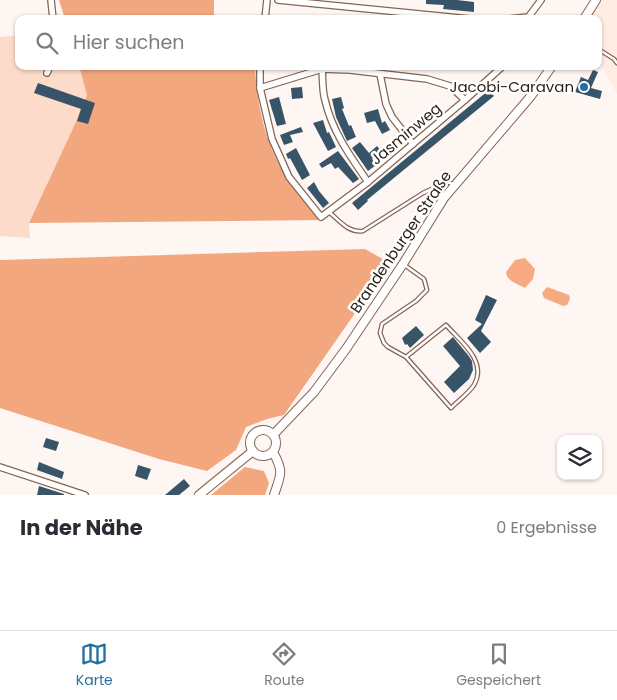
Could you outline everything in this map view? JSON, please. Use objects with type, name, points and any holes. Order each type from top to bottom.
[{"type":"street","points":[[51,0],[53,15]]},
{"type":"street","points":[[265,15],[267,0]]},
{"type":"street","points":[[278,0],[430,15]]},
{"type":"street","points":[[530,15],[541,0]]},
{"type":"street","points":[[587,15],[596,0]]},
{"type":"street","points":[[260,70],[260,88],[319,70]]},
{"type":"street","points":[[322,70],[324,99],[333,126],[343,146],[368,182]]},
{"type":"street","points":[[350,70],[427,79],[450,86],[465,100]]},
{"type":"street","name":"Jasminweg","points":[[260,88],[272,139],[289,176],[321,217],[368,182],[499,70]]},
{"type":"street","name":"Brandenburger Straße","points":[[274,434],[314,392],[346,349],[454,184],[531,96],[549,70]]},
{"type":"street","points":[[380,74],[386,104],[392,117],[413,144]]},
{"type":"street","points":[[261,429],[274,434],[277,441],[273,452],[265,456],[256,454],[253,451],[250,442],[253,434],[261,429]]},
{"type":"street","points":[[199,495],[253,451]]},
{"type":"street","points":[[273,452],[281,466],[281,474],[274,495]]},
{"type":"street","points":[[0,467],[84,495]]},
{"type":"lane","points":[[602,52],[617,62]]},
{"type":"lane","points":[[329,212],[349,230],[355,232],[363,231],[430,190],[447,182],[454,184]]},
{"type":"lane","points":[[403,264],[424,279],[427,290],[416,301],[382,324],[380,333],[384,343],[406,357],[451,408],[474,386],[478,371],[475,357],[446,325],[406,357]]},
{"type":"shaded area","points":[[59,0],[214,0],[214,15],[64,15]]},
{"type":"shaded area","points":[[597,0],[617,0],[617,94],[602,66],[602,15],[587,15]]},
{"type":"shaded area","points":[[15,35],[15,70],[80,70],[87,94],[77,121],[29,223],[30,238],[0,236],[0,37]]},
{"type":"shaded area","points":[[80,70],[255,70],[264,126],[274,154],[293,186],[321,220],[29,223],[87,95]]},
{"type":"shaded area","points":[[365,249],[390,263],[284,415],[246,427],[236,450],[207,471],[159,459],[0,408],[0,260]]},
{"type":"shaded area","points":[[525,258],[535,269],[533,279],[525,288],[508,278],[506,272],[515,260]]},
{"type":"shaded area","points":[[547,287],[569,295],[570,299],[567,305],[563,306],[544,298],[542,293]]},
{"type":"shaded area","points":[[245,467],[264,471],[269,483],[265,495],[211,495]]},
{"type":"building","points":[[426,0],[474,2],[474,12],[443,9],[444,5],[426,4]]},
{"type":"building","points":[[593,70],[598,72],[591,88],[602,91],[600,99],[575,92],[581,77],[588,80]]},
{"type":"building","points":[[38,83],[95,103],[88,124],[77,121],[81,109],[34,93]]},
{"type":"building","points":[[302,87],[303,98],[292,99],[291,88]]},
{"type":"building","points":[[489,90],[494,96],[367,200],[358,210],[352,203]]},
{"type":"building","points":[[279,97],[286,124],[277,126],[269,100]]},
{"type":"building","points":[[341,97],[344,108],[342,109],[356,137],[347,141],[336,117],[332,99]]},
{"type":"building","points":[[378,109],[382,123],[385,121],[390,130],[382,134],[375,121],[367,123],[364,113]]},
{"type":"building","points":[[323,120],[327,133],[329,132],[336,147],[328,151],[313,123]]},
{"type":"building","points":[[301,127],[303,132],[290,135],[293,142],[284,145],[280,135]]},
{"type":"building","points":[[360,142],[369,153],[377,146],[381,151],[372,159],[376,165],[368,171],[352,148]]},
{"type":"building","points":[[296,148],[310,175],[302,180],[286,154]]},
{"type":"building","points":[[338,151],[359,179],[353,183],[338,167],[335,169],[331,163],[322,168],[319,164]]},
{"type":"building","points":[[314,182],[329,203],[323,208],[307,188]]},
{"type":"building","points":[[486,295],[497,300],[481,331],[491,342],[480,353],[467,338],[482,324],[475,320]]},
{"type":"building","points":[[416,326],[424,335],[410,348],[407,344],[405,345],[402,338]]},
{"type":"building","points":[[453,337],[472,361],[473,370],[469,379],[454,393],[444,382],[460,366],[443,346]]},
{"type":"building","points":[[46,438],[59,442],[56,451],[43,447]]},
{"type":"building","points":[[39,462],[64,472],[62,479],[37,470]]},
{"type":"building","points":[[138,465],[151,469],[147,480],[135,476]]},
{"type":"building","points":[[184,479],[190,486],[179,495],[165,495]]},
{"type":"building","points":[[39,486],[64,494],[64,495],[37,495]]},
{"type":"place","name":"Jacobi-Caravan","points":[[584,87]]}]
